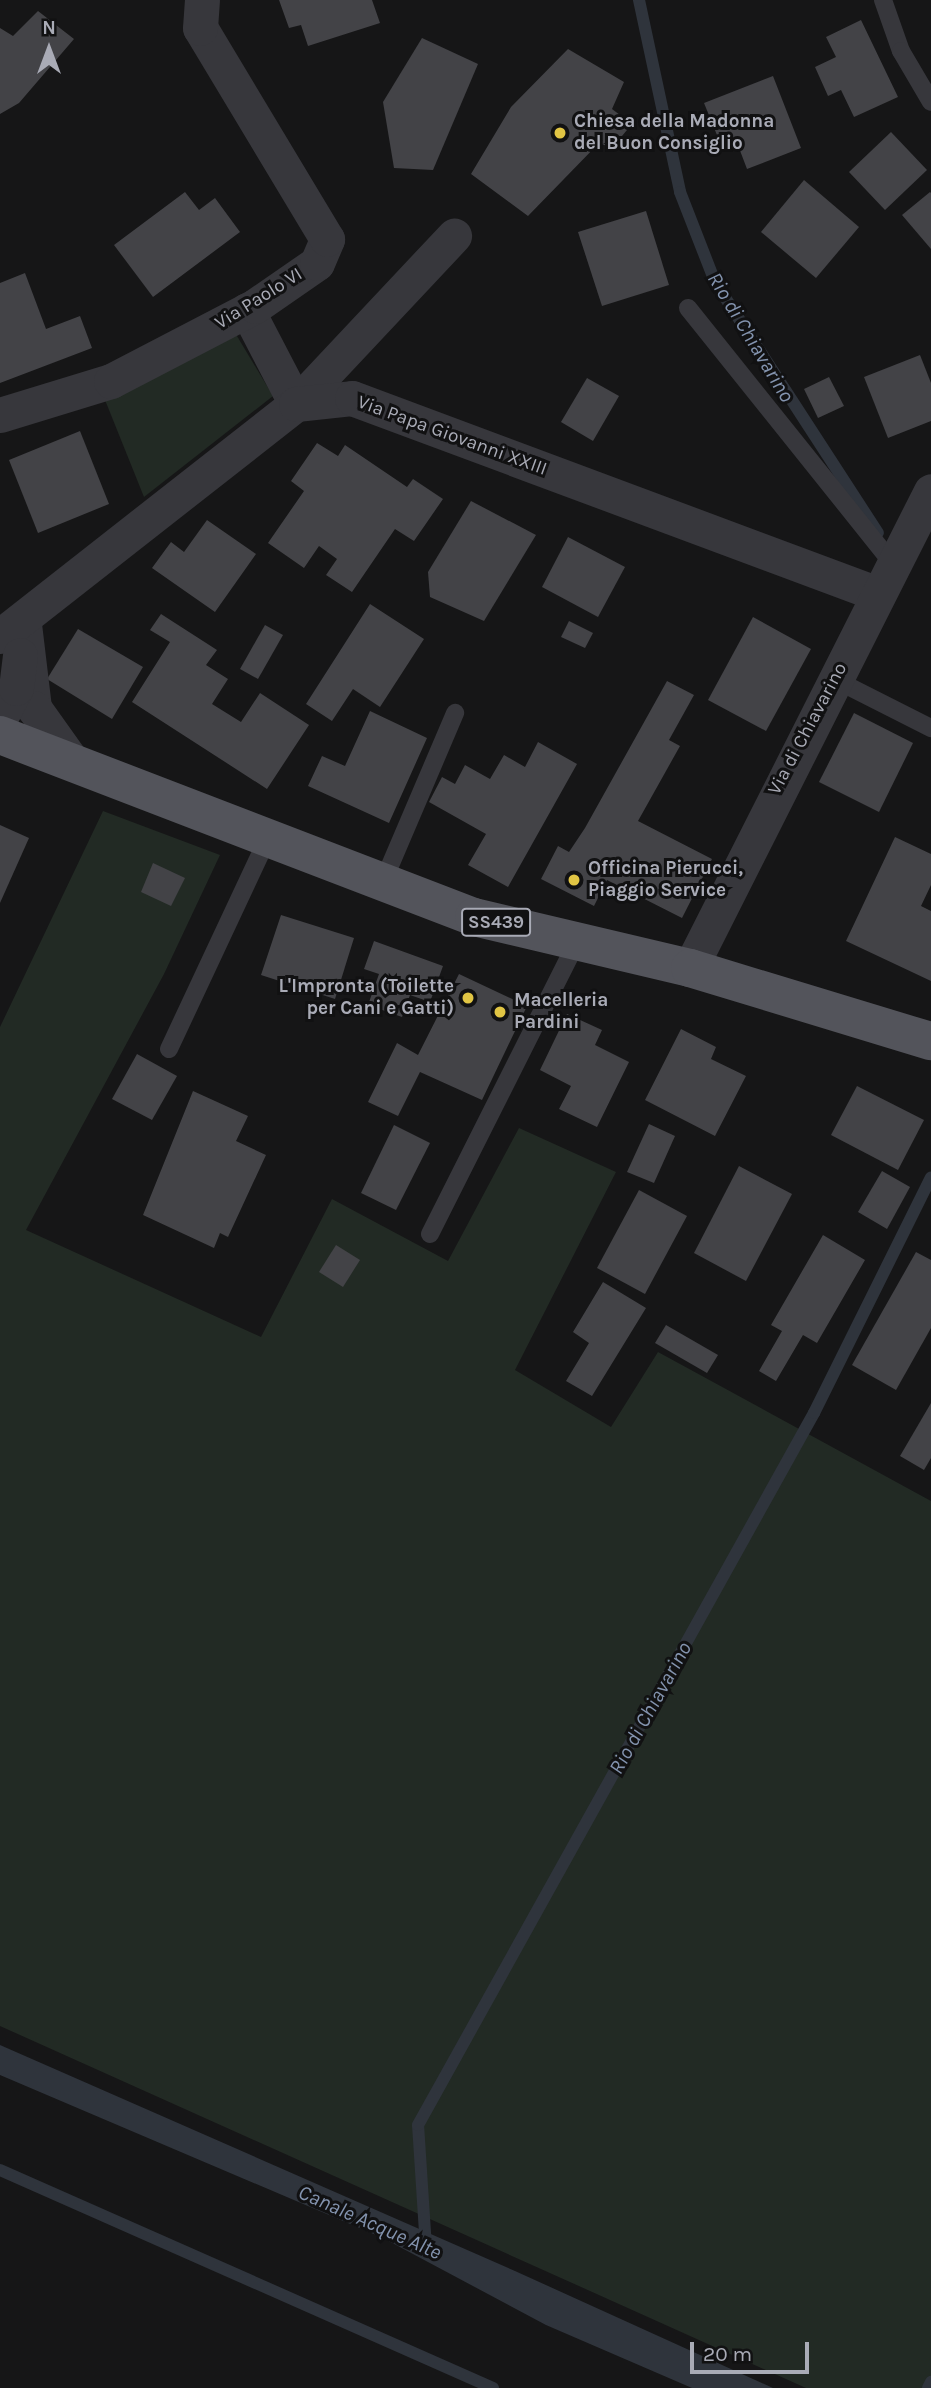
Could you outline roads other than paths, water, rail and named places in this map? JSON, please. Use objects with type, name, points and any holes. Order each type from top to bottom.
[{"type":"main road","name":"SS439","points":[[0,735],[474,917],[690,968],[931,1041]]},
{"type":"street","name":"Via Paolo VI","points":[[0,415],[111,382],[247,310],[317,262],[327,239],[200,29],[202,0]]},
{"type":"street","points":[[8,635],[296,404],[454,236]]},
{"type":"street","points":[[247,310],[296,404]]},
{"type":"street","name":"Via Papa Giovanni XXIII","points":[[296,404],[352,398],[886,579]]},
{"type":"street","name":"Via di Chiavarino","points":[[690,968],[931,491]]},
{"type":"street","points":[[0,718],[16,688],[8,635]]},
{"type":"street","points":[[8,635],[34,708],[74,764]]},
{"type":"lane","points":[[883,0],[901,51],[931,102]]},
{"type":"lane","points":[[688,308],[886,579]]},
{"type":"lane","points":[[834,679],[931,728]]},
{"type":"lane","points":[[383,882],[455,713]]},
{"type":"lane","points":[[169,1049],[268,838]]},
{"type":"lane","points":[[430,1234],[577,942]]},
{"type":"water","name":"Canale Acque Alte","points":[[0,2045],[515,2271],[773,2388],[692,2388],[546,2325],[383,2238],[0,2075]]},
{"type":"waterway","name":"Rio di Chiavarino","points":[[639,0],[680,192],[715,282],[878,533]]},
{"type":"waterway","name":"Rio di Chiavarino","points":[[426,2248],[418,2125],[814,1413],[931,1177]]},
{"type":"waterway","points":[[0,2170],[493,2388]]},
{"type":"waterway","points":[[928,2388],[931,2382]]},
{"type":"place","name":"Chiesa della Madonna del Buon Consiglio","points":[[560,133]]},
{"type":"place","name":"Officina Pierucci, Piaggio Service","points":[[574,880]]},
{"type":"place","name":"L'Impronta (Toilette per Cani e Gatti)","points":[[468,998]]},
{"type":"place","name":"Macelleria Pardini","points":[[500,1012]]}]
